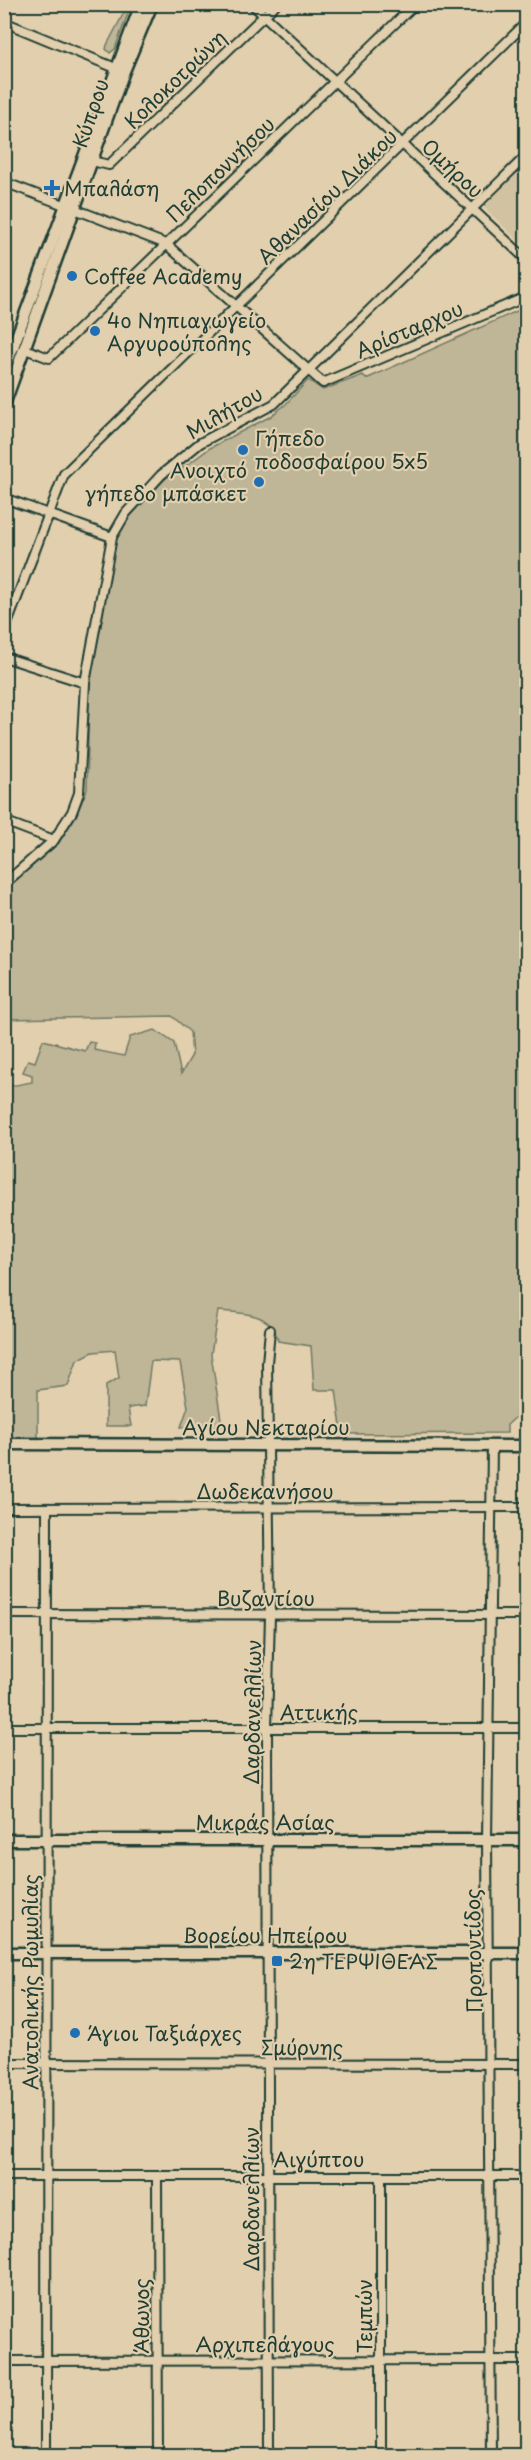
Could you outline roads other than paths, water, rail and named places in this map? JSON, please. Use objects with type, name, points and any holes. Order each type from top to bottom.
[{"type":"street","name":"Κύπρου","points":[[4,371],[70,208],[141,4]]},
{"type":"street","name":"Κύπρου","points":[[70,208],[92,161],[124,71],[152,4]]},
{"type":"street","name":"Ομήρου","points":[[252,4],[526,259]]},
{"type":"street","name":"Κολοκοτρώνη","points":[[92,161],[109,165],[276,4]]},
{"type":"street","name":"Πελοποννήσου","points":[[15,346],[49,358],[415,4]]},
{"type":"street","points":[[4,22],[118,69]]},
{"type":"street","name":"Αθανασίου Διάκου","points":[[4,632],[64,474],[404,146],[526,23]]},
{"type":"street","name":"Μιλήτου","points":[[4,884],[54,840],[72,812],[79,793],[85,683],[112,537],[126,513],[169,468],[213,435],[265,410],[526,156]]},
{"type":"street","points":[[4,182],[166,244],[308,370]]},
{"type":"street","name":"Αρίσταρχου","points":[[308,370],[320,381],[326,383],[526,297]]},
{"type":"street","name":"Κύπρου","points":[[4,405],[15,346]]},
{"type":"street","points":[[4,498],[112,537]]},
{"type":"street","points":[[4,657],[85,683]]},
{"type":"street","points":[[4,821],[54,840]]},
{"type":"street","name":"Δαρδανελλίων","points":[[269,2456],[267,1728],[270,1615],[267,1363],[270,1330]]},
{"type":"street","name":"Αγίου Νεκταρίου","points":[[4,1444],[526,1446]]},
{"type":"street","name":"Προποντίδος","points":[[491,2456],[491,2064],[487,1840],[492,1446]]},
{"type":"street","name":"Δωδεκανήσου","points":[[4,1508],[526,1507]]},
{"type":"street","name":"Ανατολικής Ρωμυλίας","points":[[46,2456],[47,1508]]},
{"type":"street","name":"Βυζαντίου","points":[[4,1614],[526,1615]]},
{"type":"street","name":"Αττικής","points":[[4,1728],[526,1728]]},
{"type":"street","name":"Μικράς Ασίας","points":[[4,1840],[526,1840]]},
{"type":"street","name":"Βορείου Ηπείρου","points":[[4,1953],[526,1953]]},
{"type":"street","name":"Σμύρνης","points":[[4,2063],[526,2064]]},
{"type":"street","name":"Αιγύπτου","points":[[4,2176],[526,2176]]},
{"type":"street","name":"Άθωνος","points":[[157,2176],[158,2456]]},
{"type":"street","name":"Τεμπών","points":[[381,2176],[381,2456]]},
{"type":"street","name":"Αρχιπελάγους","points":[[4,2361],[526,2360]]},
{"type":"place","name":"Μπαλάση","points":[[52,188]]},
{"type":"place","name":"Coffee Academy","points":[[72,276]]},
{"type":"place","name":"4ο Νηπιαγωγείο Αργυρούπολης","points":[[95,331]]},
{"type":"place","name":"Γήπεδο ποδοσφαίρου 5x5","points":[[243,450]]},
{"type":"place","name":"Ανοιχτό γήπεδο μπάσκετ","points":[[259,482]]},
{"type":"place","name":"2η ΤΕΡΨΙΘΕΑΣ","points":[[277,1961]]},
{"type":"place","name":"Άγιοι Ταξιάρχες","points":[[75,2033]]}]
